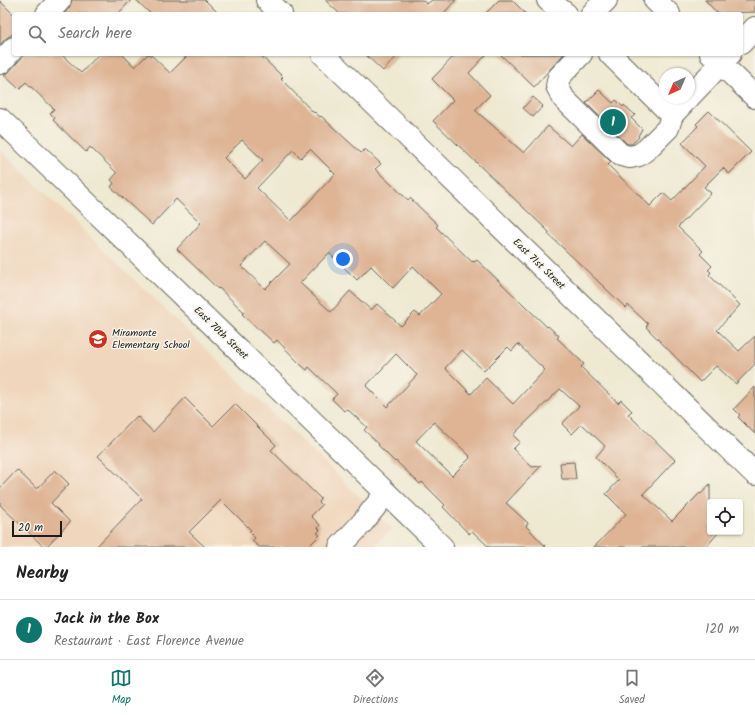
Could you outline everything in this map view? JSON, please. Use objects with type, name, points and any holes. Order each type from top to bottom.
[{"type":"street","points":[[49,12],[60,0]]},
{"type":"street","points":[[267,0],[279,12]]},
{"type":"street","points":[[548,0],[563,12]]},
{"type":"street","points":[[594,12],[606,0]]},
{"type":"street","points":[[655,0],[667,12]]},
{"type":"street","points":[[743,41],[755,28]]},
{"type":"street","points":[[0,63],[12,50]]},
{"type":"street","name":"East 71st Street","points":[[324,56],[755,474]]},
{"type":"street","points":[[579,56],[560,77],[557,86],[564,100],[621,155],[630,157],[639,155],[647,149],[668,128],[672,115],[683,104]]},
{"type":"street","points":[[612,56],[672,115]]},
{"type":"street","points":[[695,90],[720,57],[755,97]]},
{"type":"street","name":"East 70th Street","points":[[0,118],[442,547]]},
{"type":"street","points":[[340,547],[363,522],[386,493]]},
{"type":"shaded area","name":"Miramonte Elementary School","points":[[0,150],[392,528],[373,547],[0,547]]},
{"type":"building","points":[[72,0],[131,0],[120,12],[66,12]]},
{"type":"building","points":[[136,0],[205,0],[217,12],[149,12]]},
{"type":"building","points":[[325,0],[422,0],[427,4],[432,0],[456,0],[445,12],[338,12]]},
{"type":"building","points":[[499,0],[512,0],[524,12],[487,12]]},
{"type":"building","points":[[705,0],[755,0],[755,12],[716,12]]},
{"type":"building","points":[[0,1],[12,13],[12,34],[0,45]]},
{"type":"building","points":[[23,56],[63,56],[81,73],[97,56],[124,56],[135,67],[146,56],[152,56],[170,73],[187,56],[261,56],[283,77],[281,79],[314,113],[315,112],[320,117],[321,116],[361,153],[365,149],[381,164],[375,169],[408,200],[410,198],[438,225],[436,227],[472,262],[477,260],[547,327],[548,326],[559,336],[557,338],[584,364],[581,367],[618,403],[621,400],[632,411],[628,414],[675,460],[643,494],[672,521],[710,484],[710,499],[707,499],[707,535],[716,535],[706,547],[594,547],[626,514],[606,494],[619,480],[596,457],[605,446],[582,424],[572,434],[562,424],[579,406],[560,389],[513,435],[520,442],[513,449],[532,467],[541,466],[506,503],[528,523],[526,526],[546,547],[489,547],[472,531],[469,534],[443,507],[445,505],[422,482],[420,484],[378,445],[379,444],[364,430],[367,427],[347,409],[344,411],[332,399],[337,394],[309,367],[307,370],[277,340],[274,343],[258,329],[242,314],[244,312],[177,249],[201,223],[176,199],[152,225],[111,187],[114,183],[111,180],[117,173],[90,147],[86,152],[53,120],[55,118],[50,113],[54,109],[26,82],[19,89],[4,75],[9,72]],"holes":[[[242,140],[263,160],[245,179],[224,158]],[[310,149],[335,174],[291,221],[257,188],[293,150],[301,158]],[[265,241],[290,264],[265,289],[241,266]],[[329,253],[357,280],[371,266],[393,288],[413,266],[441,294],[420,316],[415,312],[401,326],[377,304],[371,310],[350,291],[331,312],[300,283]],[[518,344],[545,370],[513,404],[486,378],[471,394],[445,368],[462,350],[484,371],[508,347],[512,351]],[[396,354],[417,375],[387,407],[366,386]],[[434,422],[470,456],[470,458],[452,476],[416,441]]]},
{"type":"building","points":[[367,56],[397,56],[383,71]]},
{"type":"building","points":[[454,56],[485,56],[469,73],[490,95],[475,110],[524,153],[548,126],[571,146],[582,134],[611,162],[608,165],[650,206],[663,193],[672,201],[705,166],[682,143],[698,126],[696,124],[709,111],[751,152],[729,174],[723,168],[704,187],[711,193],[678,227],[703,251],[700,254],[712,266],[708,270],[711,272],[709,275],[740,305],[717,330],[739,351],[755,336],[755,364],[736,384],[716,366],[700,382],[646,327],[648,324],[628,305],[626,308],[433,121],[453,100],[432,79]]},
{"type":"building","points":[[502,56],[562,56],[534,87]]},
{"type":"building","points":[[599,90],[613,103],[616,100],[635,115],[631,118],[642,129],[638,136],[639,137],[632,144],[627,144],[586,103]]},
{"type":"building","points":[[533,97],[543,106],[533,117],[523,108]]},
{"type":"building","points":[[755,387],[755,434],[738,417],[740,415],[734,409]]},
{"type":"building","points":[[185,398],[213,426],[235,404],[276,445],[271,450],[321,499],[319,502],[322,505],[311,516],[320,525],[318,528],[320,530],[317,533],[320,535],[308,547],[259,547],[252,541],[255,538],[249,532],[251,530],[221,500],[189,532],[205,547],[96,547],[142,499],[98,456],[137,416],[153,432]]},
{"type":"building","points":[[574,462],[576,479],[562,479],[560,463]]},
{"type":"building","points":[[17,470],[37,489],[55,470],[69,484],[51,503],[70,522],[46,547],[44,547],[0,505],[0,488]]},
{"type":"place","name":"Jack in the Box","points":[[613,122]]},
{"type":"place","name":"Miramonte Elementary School","points":[[98,339]]}]
